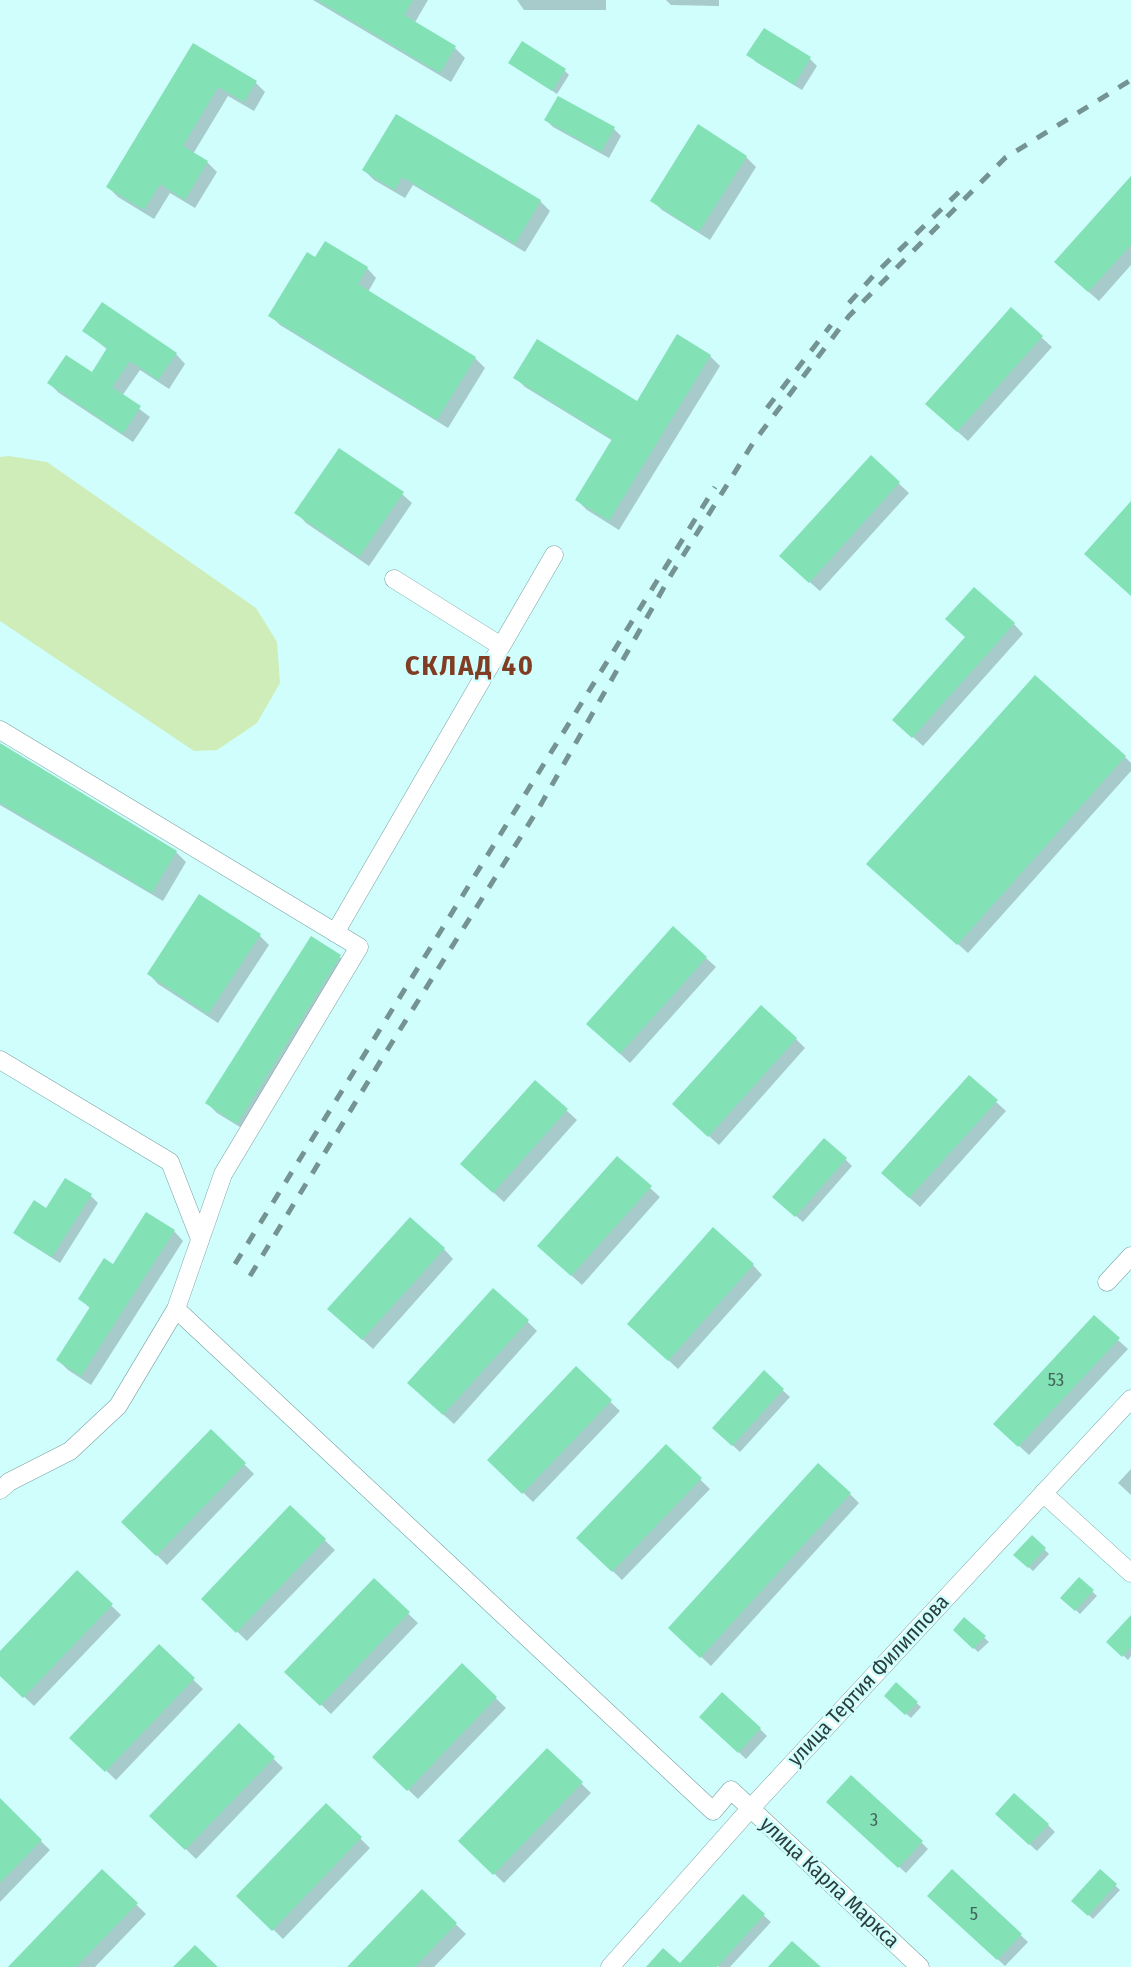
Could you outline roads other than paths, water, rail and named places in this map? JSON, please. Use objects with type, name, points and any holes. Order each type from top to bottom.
[{"type":"street","points":[[335,933],[554,555]]},
{"type":"street","points":[[394,579],[501,646]]},
{"type":"street","points":[[0,730],[359,947],[223,1174],[176,1309],[118,1406],[70,1451],[9,1482],[0,1490]]},
{"type":"street","points":[[0,1060],[170,1162],[200,1239]]},
{"type":"street","points":[[1107,1282],[1131,1256]]},
{"type":"street","points":[[176,1309],[713,1811],[731,1790],[745,1804]]},
{"type":"street","name":"улица Тертия Филиппова","points":[[610,1967],[745,1804],[1131,1399]]},
{"type":"street","points":[[1043,1493],[1131,1573]]},
{"type":"street","name":"улица Карла Маркса","points":[[745,1804],[920,1967]]},
{"type":"railway","points":[[250,1276],[540,806],[671,575],[753,443],[849,316],[1005,158],[1131,80]]},
{"type":"railway","points":[[849,303],[962,189]]},
{"type":"railway","points":[[767,408],[831,325]]},
{"type":"railway","points":[[235,1264],[715,487]]},
{"type":"district","name":"СКЛАД 40","points":[[470,667]]}]
